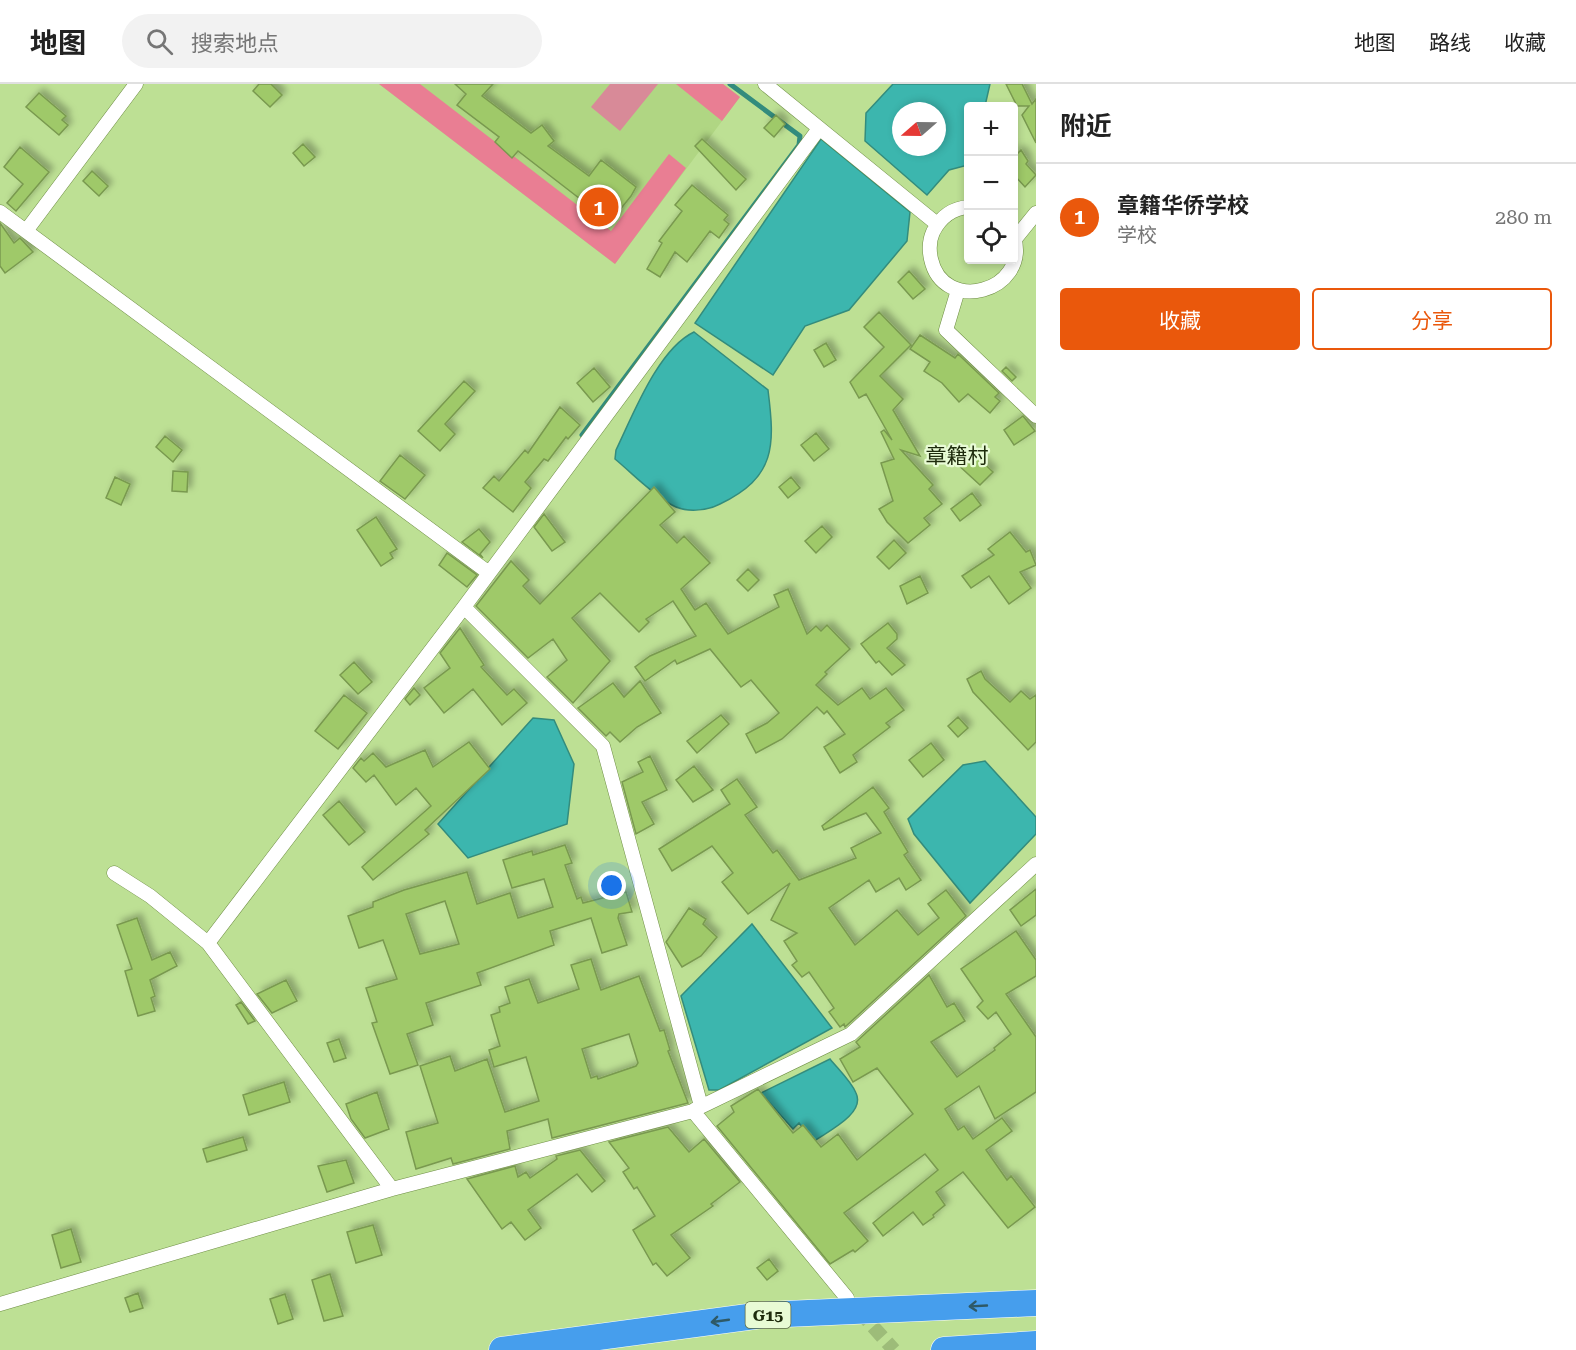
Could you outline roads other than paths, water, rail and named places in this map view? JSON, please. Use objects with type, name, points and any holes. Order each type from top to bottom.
[{"type":"highway","name":"G15","points":[[502,1350],[763,1316],[1036,1303]]},
{"type":"highway","points":[[944,1350],[1036,1344]]},
{"type":"street","points":[[26,231],[136,84]]},
{"type":"street","points":[[765,84],[818,130],[937,224]]},
{"type":"street","points":[[208,943],[464,607],[818,130]]},
{"type":"street","points":[[964,209],[948,214],[937,224],[930,244],[932,266],[940,279],[958,290],[980,292],[1004,279],[1013,264]]},
{"type":"street","points":[[0,212],[489,573]]},
{"type":"street","points":[[1018,233],[1036,213]]},
{"type":"street","points":[[958,290],[946,330],[1036,416]]},
{"type":"street","points":[[464,607],[603,746],[697,1108],[848,1298]]},
{"type":"street","points":[[0,1304],[392,1189],[697,1108],[851,1034],[1036,864]]},
{"type":"street","points":[[114,873],[150,896],[208,943],[392,1189]]},
{"type":"water","points":[[893,84],[990,84],[986,102],[964,102],[964,166],[949,170],[927,195],[865,141],[866,113]]},
{"type":"water","points":[[821,139],[910,212],[907,241],[849,310],[805,326],[773,375],[695,323]]},
{"type":"water","points":[[694,332],[768,390],[771,428],[768,458],[762,471],[752,483],[720,504],[696,510],[677,508],[650,490],[615,459],[616,450],[648,384],[669,353]]},
{"type":"water","points":[[533,718],[554,720],[574,764],[567,824],[468,858],[438,824]]},
{"type":"water","points":[[985,761],[1036,817],[1036,834],[970,903],[914,834],[908,819],[963,765]]},
{"type":"water","points":[[752,924],[832,1028],[719,1090],[709,1090],[681,996]]},
{"type":"water","points":[[830,1059],[851,1084],[858,1101],[843,1122],[813,1142],[799,1123],[793,1129],[761,1093]]},
{"type":"waterway","points":[[582,435],[799,145],[800,136],[730,84]]},
{"type":"tunnel","points":[[859,1311],[894,1350]]},
{"type":"place","name":"章籍华侨学校","points":[[599,207]]},
{"type":"district","name":"章籍村","points":[[957,456]]}]
